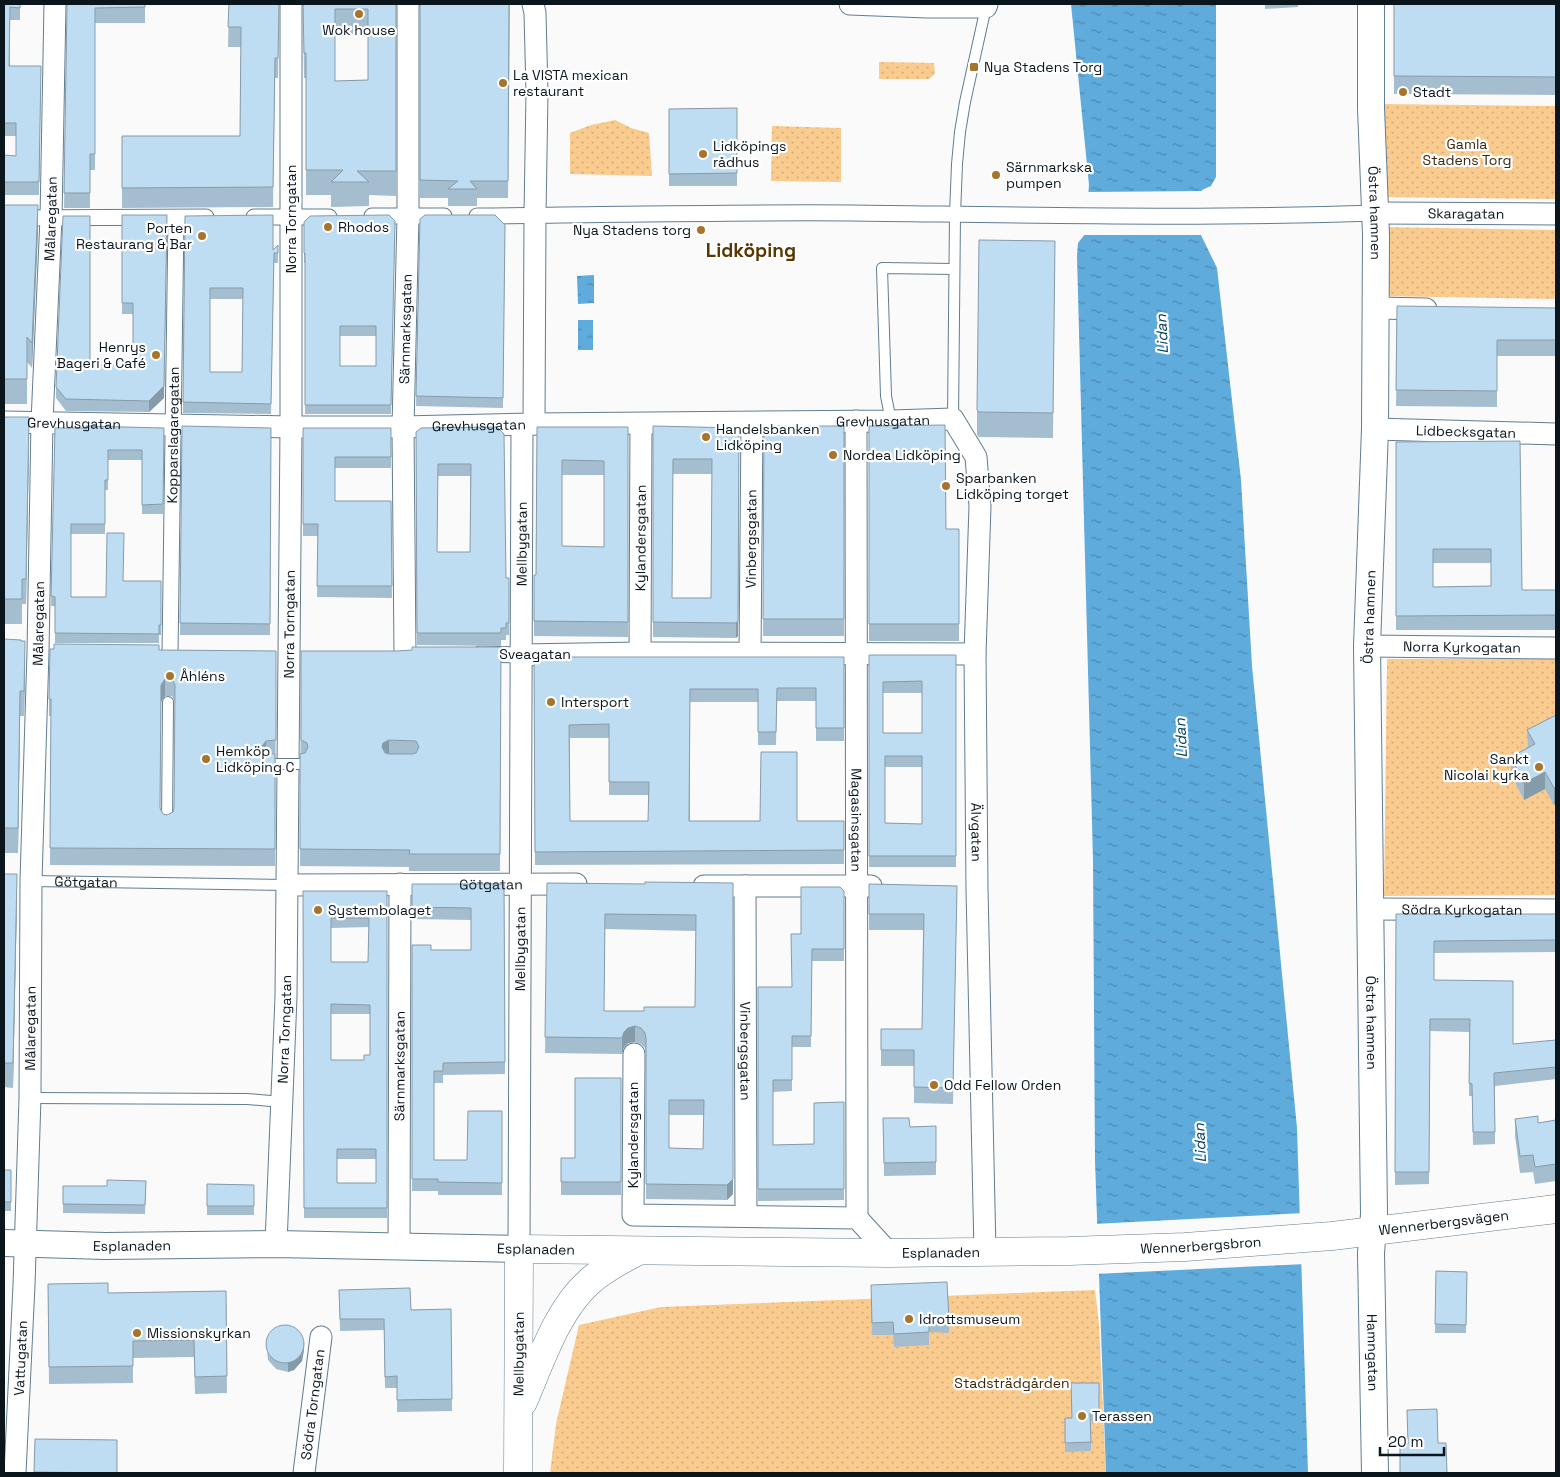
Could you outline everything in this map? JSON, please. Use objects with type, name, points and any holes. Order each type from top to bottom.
[{"type":"main road","name":"Wennerbergsvägen","points":[[1332,1236],[1556,1209]]},
{"type":"main road","name":"Wennerbergsbron","points":[[1069,1250],[1185,1247],[1332,1236]]},
{"type":"main road","name":"Esplanaden","points":[[519,1249],[889,1253],[1069,1250]]},
{"type":"main road","name":"Mellbygatan","points":[[518,1473],[519,1249]]},
{"type":"main road","points":[[518,1414],[559,1322],[574,1296],[589,1281],[638,1251]]},
{"type":"street","name":"Målaregatan","points":[[14,1244],[30,1098],[22,881],[36,652],[42,422],[51,218],[55,4]]},
{"type":"street","name":"Norra Torngatan","points":[[276,1244],[286,997],[286,885],[292,653],[291,4]]},
{"type":"street","name":"Särnmarksgatan","points":[[405,654],[403,427],[408,216],[408,4]]},
{"type":"street","name":"Mellbygatan","points":[[519,1249],[522,655],[528,424],[540,215],[535,13],[533,4]]},
{"type":"street","points":[[850,4],[927,7],[987,5]]},
{"type":"street","name":"Östra hamnen","points":[[1371,4],[1371,108],[1376,308],[1375,429],[1367,646],[1373,1231]]},
{"type":"street","points":[[359,216],[850,213],[954,215],[1375,213]]},
{"type":"street","name":"Skaragatan","points":[[1375,213],[1556,214]]},
{"type":"street","points":[[243,217],[340,216]]},
{"type":"street","points":[[4,218],[224,217]]},
{"type":"street","name":"Kopparslagaregatan","points":[[151,652],[175,653],[173,424],[176,218]]},
{"type":"street","points":[[1376,308],[1449,309]]},
{"type":"street","name":"Grevhusgatan","points":[[4,422],[403,427],[953,419]]},
{"type":"street","name":"Älvgatan","points":[[953,419],[976,457],[980,506],[967,888],[985,1252]]},
{"type":"street","name":"Magasinsgatan","points":[[856,421],[857,1218]]},
{"type":"street","name":"Vinbergsgatan","points":[[750,654],[752,423]]},
{"type":"street","name":"Kylandersgatan","points":[[640,653],[641,424]]},
{"type":"street","name":"Lidbecksgatan","points":[[1375,429],[1556,434]]},
{"type":"street","name":"Norra Kyrkogatan","points":[[1367,646],[1556,648]]},
{"type":"street","name":"Sveagatan","points":[[464,654],[975,654]]},
{"type":"street","name":"Särnmarksgatan","points":[[399,1247],[400,884]]},
{"type":"street","name":"Götgatan","points":[[286,885],[599,884]]},
{"type":"street","points":[[686,885],[888,886]]},
{"type":"street","name":"Vinbergsgatan","points":[[745,886],[746,1216]]},
{"type":"street","name":"Södra Kyrkogatan","points":[[1370,909],[1556,910]]},
{"type":"street","name":"Kylandersgatan","points":[[634,1054],[633,1215],[746,1216]]},
{"type":"street","points":[[746,1216],[857,1218],[889,1253]]},
{"type":"street","name":"Hamngatan","points":[[1373,1231],[1375,1473]]},
{"type":"street","name":"Esplanaden","points":[[14,1244],[105,1246],[276,1244],[519,1249]]},
{"type":"street","name":"Vattugatan","points":[[14,1244],[14,1473]]},
{"type":"street","name":"Södra Torngatan","points":[[304,1473],[321,1337]]},
{"type":"lane","points":[[953,419],[954,215],[960,132],[987,5]]},
{"type":"lane","points":[[891,421],[886,396],[882,268],[954,269]]},
{"type":"lane","points":[[167,825],[168,702]]},
{"type":"lane","points":[[269,764],[301,764]]},
{"type":"lane","name":"Götgatan","points":[[22,881],[286,885]]},
{"type":"lane","points":[[30,1098],[239,1099],[282,1102]]},
{"type":"green space","points":[[879,62],[934,63],[935,74],[929,79],[879,79]]},
{"type":"green space","name":"Gamla Stadens Torg","points":[[1379,104],[1556,106],[1556,199],[1378,197]]},
{"type":"green space","points":[[615,120],[631,128],[649,133],[652,176],[570,174],[570,133],[591,125]]},
{"type":"green space","points":[[772,126],[841,128],[841,182],[771,181]]},
{"type":"green space","points":[[1379,227],[1556,230],[1556,299],[1378,296]]},
{"type":"green space","points":[[1387,659],[1556,659],[1556,895],[1384,896]]},
{"type":"green space","name":"Stadsträdgården","points":[[1095,1290],[1099,1324],[1106,1473],[550,1473],[556,1424],[579,1325],[661,1307]]},
{"type":"water","name":"Lidan","points":[[1071,4],[1216,4],[1216,177],[1211,186],[1202,190],[1199,231],[1217,268],[1241,480],[1252,666],[1297,1128],[1308,1473],[1106,1473],[1095,1161],[1093,860],[1077,256],[1078,243],[1085,234],[1089,185]]},
{"type":"water","points":[[594,275],[594,303],[578,304],[577,276]]},
{"type":"water","points":[[578,320],[593,320],[593,350],[578,350]]},
{"type":"pier","points":[[1205,191],[1201,231],[1203,235],[1080,235],[1082,233],[1086,192]]},
{"type":"pier","points":[[1304,1213],[1305,1264],[1095,1274],[1094,1224]]},
{"type":"building","points":[[4,4],[20,4],[20,8],[10,7],[9,66],[41,66],[39,182],[4,182],[4,155],[16,156],[16,123],[4,123]]},
{"type":"building","points":[[67,4],[145,4],[145,7],[95,8],[95,154],[90,154],[90,193],[64,193]]},
{"type":"building","points":[[229,4],[279,4],[278,58],[275,58],[273,187],[122,188],[122,136],[240,136],[241,27],[228,27]]},
{"type":"building","points":[[303,4],[396,4],[396,171],[357,171],[369,182],[331,182],[343,170],[306,170],[306,53],[304,53]],"holes":[[[335,9],[368,9],[368,80],[335,81]]]},
{"type":"building","points":[[420,4],[509,4],[508,181],[470,181],[477,189],[448,189],[458,181],[420,180]]},
{"type":"building","points":[[1394,4],[1556,4],[1556,77],[1394,76]]},
{"type":"building","name":"Lidköpings rådhus","points":[[737,108],[737,173],[669,174],[669,109]]},
{"type":"building","points":[[4,205],[38,205],[32,343],[27,337],[27,379],[4,379]]},
{"type":"building","points":[[122,215],[167,215],[164,386],[149,401],[66,399],[56,387],[63,216],[90,216],[90,365],[133,365],[133,303],[122,303]]},
{"type":"building","points":[[273,215],[273,250],[278,245],[278,253],[274,253],[271,404],[183,402],[185,216]],"holes":[[[210,288],[243,288],[242,372],[210,372]]]},
{"type":"building","points":[[389,215],[395,221],[391,405],[305,405],[304,222],[310,216]],"holes":[[[340,326],[376,326],[376,366],[340,366]]]},
{"type":"building","points":[[425,215],[495,215],[505,225],[503,398],[416,396],[420,219]]},
{"type":"building","points":[[979,240],[1055,241],[1053,413],[979,412],[977,410]]},
{"type":"building","points":[[1397,306],[1556,308],[1556,340],[1497,340],[1497,391],[1396,390]]},
{"type":"building","points":[[4,417],[29,417],[26,579],[22,579],[22,599],[4,599]]},
{"type":"building","points":[[945,425],[946,529],[959,529],[959,624],[869,624],[869,426]]},
{"type":"building","points":[[86,426],[164,428],[163,504],[142,505],[142,450],[108,450],[108,480],[105,480],[105,524],[71,524],[71,597],[106,597],[107,533],[124,533],[123,581],[161,581],[161,625],[159,625],[159,634],[55,633],[55,597],[51,596],[55,428],[87,428]]},
{"type":"building","points":[[182,426],[271,428],[270,624],[180,623]]},
{"type":"building","points":[[653,426],[739,428],[738,621],[736,623],[653,622]],"holes":[[[673,459],[712,459],[711,598],[672,598]]]},
{"type":"building","points":[[764,426],[844,426],[844,619],[763,619]]},
{"type":"building","points":[[497,427],[504,434],[506,578],[509,578],[509,623],[506,623],[506,628],[501,628],[501,633],[417,633],[416,432],[421,428]],"holes":[[[438,464],[471,464],[470,552],[437,552]]]},
{"type":"building","points":[[537,427],[628,427],[628,622],[534,621],[534,575],[536,575]],"holes":[[[562,460],[604,461],[604,547],[562,546]]]},
{"type":"building","points":[[303,428],[391,428],[391,457],[335,457],[335,501],[391,501],[392,586],[317,586],[318,524],[303,524]]},
{"type":"building","points":[[1520,441],[1522,590],[1556,590],[1556,615],[1396,616],[1396,442]],"holes":[[[1433,549],[1491,549],[1491,586],[1433,587]]]},
{"type":"building","points":[[4,639],[25,641],[24,691],[20,691],[18,828],[4,828]]},
{"type":"building","points":[[54,644],[159,645],[159,650],[276,651],[276,740],[266,741],[262,746],[266,753],[275,754],[275,849],[50,848],[50,649],[54,649]],"holes":[[[165,679],[172,679],[175,685],[174,808],[173,812],[167,815],[163,814],[160,808],[161,685]]]},
{"type":"building","points":[[412,647],[501,647],[500,854],[409,854],[410,850],[300,849],[300,754],[305,753],[308,747],[307,743],[301,740],[301,651],[412,650]],"holes":[[[389,740],[416,741],[419,747],[416,753],[412,754],[389,754],[385,753],[382,747],[383,743]]]},
{"type":"building","points":[[869,655],[956,655],[956,856],[869,856]],"holes":[[[922,681],[922,733],[883,733],[883,682]],[[885,756],[922,756],[922,824],[885,823]]]},
{"type":"building","points":[[534,657],[844,657],[844,728],[816,728],[816,688],[777,688],[776,732],[758,732],[758,689],[690,689],[689,821],[760,821],[761,752],[797,752],[797,821],[844,821],[844,850],[535,852]],"holes":[[[609,724],[609,782],[649,782],[648,821],[570,821],[569,725]]]},
{"type":"building","name":"Sankt Nicolai kyrka","points":[[1556,715],[1556,786],[1554,788],[1545,772],[1524,783],[1511,757],[1535,744],[1527,730]]},
{"type":"building","points":[[4,874],[17,874],[13,1063],[4,1063]]},
{"type":"building","points":[[645,882],[733,883],[733,1179],[727,1185],[646,1184],[646,1039],[645,1033],[641,1028],[635,1026],[628,1028],[622,1038],[545,1037],[547,883],[645,884]],"holes":[[[605,914],[696,915],[695,1007],[644,1007],[644,1011],[604,1011]],[[669,1100],[704,1100],[703,1149],[669,1148]]]},
{"type":"building","points":[[412,884],[504,884],[505,1062],[443,1063],[443,1071],[434,1071],[434,1160],[467,1160],[468,1111],[502,1111],[502,1183],[438,1182],[438,1179],[412,1179],[412,945],[431,945],[431,950],[471,950],[471,908],[412,907]]},
{"type":"building","points":[[869,884],[957,886],[953,1088],[914,1087],[914,1050],[881,1050],[881,1029],[922,1029],[924,914],[869,914]]},
{"type":"building","points":[[801,887],[840,887],[844,891],[844,949],[812,949],[811,1036],[792,1036],[792,1080],[773,1080],[773,1145],[814,1144],[814,1103],[844,1102],[844,1189],[758,1189],[758,987],[792,987],[791,934],[801,934]]},
{"type":"building","points":[[303,891],[387,891],[387,1208],[304,1208]],"holes":[[[331,918],[369,918],[368,962],[331,962]],[[331,1004],[370,1005],[370,1055],[364,1055],[364,1060],[331,1060]],[[337,1149],[376,1149],[376,1183],[337,1183]]]},
{"type":"building","points":[[1396,914],[1556,914],[1556,940],[1434,941],[1434,980],[1513,981],[1513,1044],[1556,1040],[1556,1067],[1494,1073],[1495,1132],[1473,1132],[1472,1084],[1469,1083],[1470,1019],[1430,1019],[1429,1172],[1395,1172]]},
{"type":"building","points":[[575,1078],[621,1078],[621,1182],[561,1182],[561,1158],[575,1158]]},
{"type":"building","points":[[1538,1116],[1538,1123],[1556,1120],[1556,1164],[1535,1167],[1533,1155],[1520,1156],[1515,1119]]},
{"type":"building","points":[[883,1118],[909,1118],[910,1127],[936,1126],[936,1162],[884,1163]]},
{"type":"building","points":[[4,1170],[11,1170],[11,1202],[4,1202]]},
{"type":"building","points":[[107,1180],[146,1181],[145,1205],[63,1204],[63,1186],[107,1186]]},
{"type":"building","points":[[207,1184],[254,1185],[254,1206],[207,1206]]},
{"type":"building","points":[[1436,1271],[1467,1272],[1466,1325],[1435,1324]]},
{"type":"building","points":[[947,1282],[949,1320],[929,1319],[929,1332],[894,1334],[893,1322],[872,1323],[871,1285]]},
{"type":"building","name":"Missionskyrkan","points":[[108,1283],[108,1293],[226,1291],[227,1376],[195,1377],[194,1340],[133,1341],[133,1366],[49,1367],[48,1284]]},
{"type":"building","points":[[410,1288],[411,1310],[451,1309],[452,1399],[397,1400],[397,1376],[385,1377],[384,1319],[340,1319],[339,1290]]},
{"type":"building","points":[[285,1325],[298,1331],[304,1344],[298,1357],[285,1363],[272,1357],[266,1344],[272,1331]]},
{"type":"building","points":[[1071,1383],[1099,1383],[1099,1412],[1090,1413],[1091,1442],[1065,1443],[1065,1418],[1072,1418]]},
{"type":"building","points":[[1437,1409],[1438,1443],[1446,1443],[1447,1473],[1400,1473],[1400,1444],[1408,1444],[1407,1410]]},
{"type":"building","points":[[35,1439],[117,1440],[117,1473],[34,1472]]},
{"type":"place","name":"Wok house","points":[[359,14]]},
{"type":"place","name":"Nya Stadens Torg","points":[[974,67]]},
{"type":"place","name":"La VISTA mexican restaurant","points":[[503,83]]},
{"type":"place","name":"Stadt","points":[[1403,92]]},
{"type":"place","name":"Lidköpings rådhus","points":[[703,154]]},
{"type":"place","name":"Särnmarkska pumpen","points":[[996,175]]},
{"type":"place","name":"Rhodos","points":[[328,227]]},
{"type":"place","name":"Nya Stadens torg","points":[[701,230]]},
{"type":"place","name":"Porten Restaurang & Bar","points":[[202,236]]},
{"type":"place","name":"Henrys Bageri & Café","points":[[156,355]]},
{"type":"place","name":"Handelsbanken Lidköping","points":[[706,437]]},
{"type":"place","name":"Nordea Lidköping","points":[[833,455]]},
{"type":"place","name":"Sparbanken Lidköping torget","points":[[946,486]]},
{"type":"place","name":"Åhléns","points":[[170,676]]},
{"type":"place","name":"Intersport","points":[[551,702]]},
{"type":"place","name":"Hemköp Lidköping C","points":[[206,759]]},
{"type":"place","name":"Sankt Nicolai kyrka","points":[[1539,767]]},
{"type":"place","name":"Systembolaget","points":[[318,910]]},
{"type":"place","name":"Odd Fellow Orden","points":[[934,1085]]},
{"type":"place","name":"Idrottsmuseum","points":[[909,1319]]},
{"type":"place","name":"Missionskyrkan","points":[[137,1333]]},
{"type":"place","name":"Terassen","points":[[1082,1416]]},
{"type":"district","name":"Lidköping","points":[[751,250]]}]
